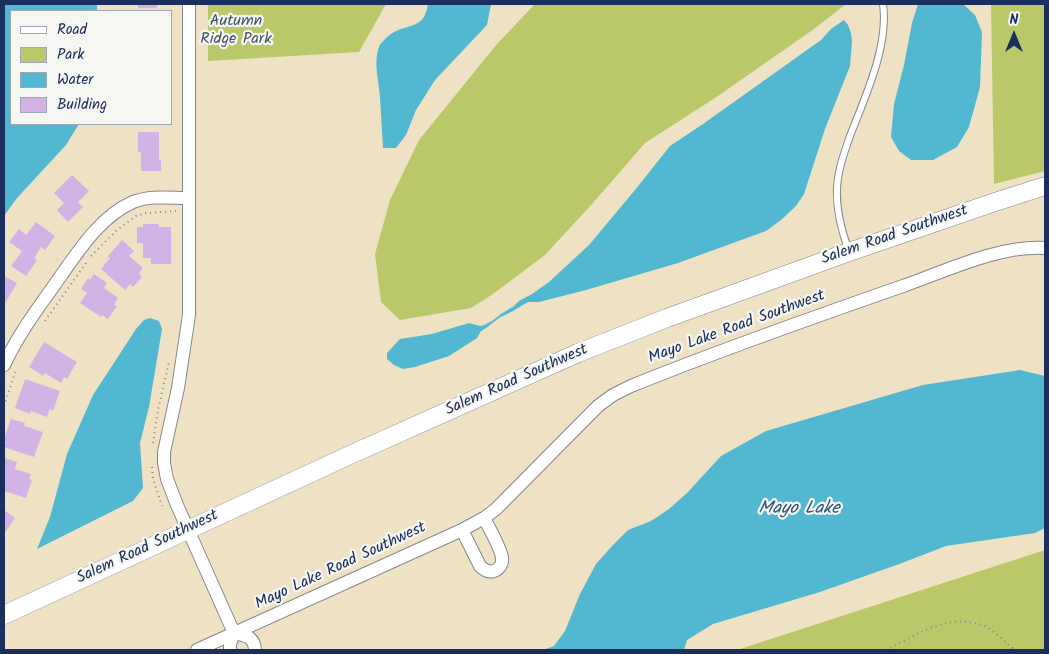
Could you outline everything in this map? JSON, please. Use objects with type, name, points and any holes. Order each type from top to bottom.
[{"type":"main road","name":"Salem Road Southwest","points":[[4,615],[352,454],[578,353],[666,318],[849,252],[1045,186]]},
{"type":"street","points":[[189,4],[189,321],[178,388],[164,452],[164,463],[167,479],[234,634],[230,650]]},
{"type":"street","points":[[4,365],[15,344],[46,296],[78,251],[106,220],[123,207],[143,199],[189,198]]},
{"type":"street","name":"Mayo Lake Road Southwest","points":[[197,650],[462,530],[484,518],[510,496],[598,406],[612,395],[780,329],[965,263],[997,253],[1037,247],[1045,248]]},
{"type":"street","points":[[462,530],[480,566],[484,570],[491,572],[497,570],[501,565],[502,559],[484,518]]},
{"type":"street","points":[[234,634],[247,636],[252,639],[255,650]]},
{"type":"lane","points":[[849,252],[840,224],[837,204],[839,170],[874,72],[884,23],[882,4]]},
{"type":"path","points":[[41,326],[90,257],[118,230],[136,216],[146,213],[176,211]]},
{"type":"path","points":[[4,406],[18,365]]},
{"type":"path","points":[[886,650],[929,628],[962,622],[984,625],[1015,650]]},
{"type":"green space","name":"Autumn Ridge Park","points":[[208,4],[386,4],[359,52],[208,61]]},
{"type":"green space","points":[[535,4],[846,4],[814,29],[718,96],[645,143],[545,255],[493,294],[471,308],[400,320],[381,302],[375,254],[390,200],[419,140],[497,44]]},
{"type":"green space","points":[[991,4],[1045,4],[1045,171],[994,184]]},
{"type":"green space","points":[[1045,550],[1045,650],[737,650]]},
{"type":"water","points":[[4,4],[97,4],[97,10],[10,10],[10,125],[78,125],[66,145],[17,198],[4,216]]},
{"type":"water","points":[[428,4],[491,4],[487,25],[435,80],[416,110],[406,135],[396,148],[383,148],[376,66],[377,53],[380,44],[386,38],[393,33],[418,23],[426,13]]},
{"type":"water","points":[[918,4],[963,4],[975,15],[982,32],[980,87],[969,127],[957,147],[933,160],[911,160],[899,151],[891,137],[894,104]]},
{"type":"water","points":[[844,20],[851,33],[850,66],[825,129],[804,194],[796,206],[781,220],[766,231],[678,263],[586,290],[539,302],[528,302],[499,318],[481,331],[477,338],[449,356],[403,369],[387,359],[387,353],[400,339],[432,334],[469,323],[480,326],[484,325],[549,282],[589,245],[670,146],[821,40],[831,29]]},
{"type":"water","points":[[150,318],[159,321],[162,329],[149,407],[140,443],[143,488],[133,501],[37,549],[50,517],[67,454],[93,395],[136,329],[144,320]]},
{"type":"water","name":"Mayo Lake","points":[[1020,370],[1045,376],[1045,528],[1035,533],[946,546],[820,592],[713,624],[687,640],[684,650],[543,650],[554,646],[565,631],[580,594],[596,564],[613,545],[628,530],[651,521],[669,509],[687,493],[721,456],[766,431],[923,385]]},
{"type":"building","points":[[138,4],[157,4],[157,8],[138,8]]},
{"type":"building","points":[[138,132],[159,132],[161,171],[141,171],[141,152],[138,152]]},
{"type":"building","points":[[72,175],[89,191],[78,202],[83,207],[68,222],[57,210],[64,203],[54,193]]},
{"type":"building","points":[[36,222],[55,236],[45,250],[41,247],[34,258],[37,260],[26,276],[11,266],[22,251],[9,242],[19,229],[26,235]]},
{"type":"building","points":[[143,224],[159,224],[159,227],[171,227],[171,264],[151,264],[151,258],[143,258],[143,243],[137,243],[137,227],[143,227]]},
{"type":"building","points":[[122,240],[134,251],[129,256],[143,268],[139,273],[142,277],[133,287],[130,284],[125,290],[101,269],[110,258],[108,256]]},
{"type":"building","points":[[94,274],[107,283],[104,288],[118,298],[114,305],[117,306],[108,319],[102,315],[101,317],[80,303],[87,293],[81,289],[88,278],[90,280]]},
{"type":"building","points":[[4,276],[17,283],[4,305]]},
{"type":"building","points":[[44,342],[77,362],[67,379],[64,377],[61,383],[45,373],[43,376],[29,367]]},
{"type":"building","points":[[25,379],[60,391],[53,411],[50,409],[47,417],[31,411],[30,414],[15,408]]},
{"type":"building","points":[[11,419],[25,423],[24,426],[43,432],[34,457],[4,447],[6,442],[4,439]]},
{"type":"building","points":[[4,458],[17,462],[15,469],[31,474],[29,479],[32,480],[26,498],[4,491]]},
{"type":"building","points":[[4,510],[15,518],[4,534]]}]
